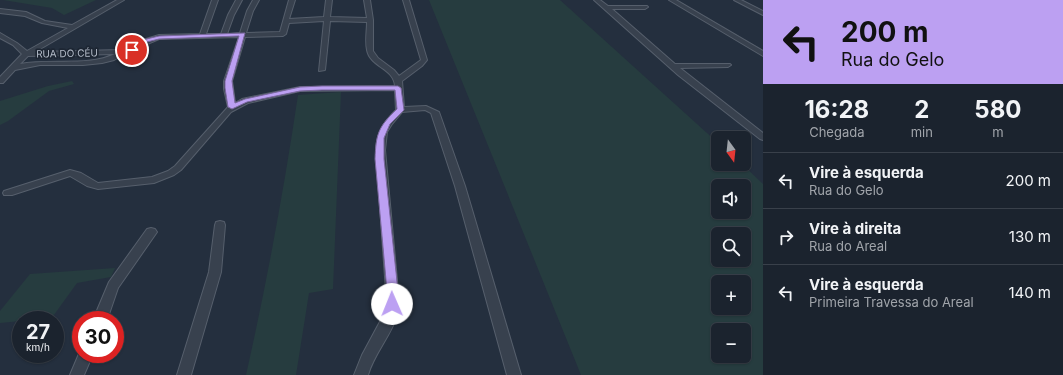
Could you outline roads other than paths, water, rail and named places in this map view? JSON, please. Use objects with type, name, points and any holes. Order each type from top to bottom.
[{"type":"street","name":"RUA DO CÉU","points":[[0,81],[26,54],[121,0]]},
{"type":"street","points":[[202,35],[215,0]]},
{"type":"street","points":[[224,34],[231,15],[239,0]]},
{"type":"street","points":[[232,107],[228,81],[250,11],[256,0]]},
{"type":"street","points":[[292,0],[286,21],[326,19],[370,20]]},
{"type":"street","points":[[321,70],[329,0]]},
{"type":"street","points":[[367,0],[370,20],[370,51],[372,56],[390,68],[398,84],[400,110]]},
{"type":"street","points":[[398,84],[406,73],[422,64],[424,60],[406,0]]},
{"type":"street","points":[[596,0],[672,66],[763,138]]},
{"type":"street","points":[[672,0],[763,54]]},
{"type":"street","points":[[737,0],[763,13]]},
{"type":"street","points":[[607,8],[645,7]]},
{"type":"street","points":[[0,11],[26,14],[48,23],[73,27]]},
{"type":"street","points":[[0,16],[10,12]]},
{"type":"street","name":"RUA DO CÉU","points":[[0,35],[15,44],[26,54],[125,52],[132,50],[144,41],[154,38],[224,34],[283,34],[286,21]]},
{"type":"street","points":[[13,68],[44,63],[91,64],[114,58],[125,52]]},
{"type":"street","points":[[672,66],[728,65]]},
{"type":"street","points":[[8,193],[70,172],[90,185],[98,186],[154,180],[178,168],[232,107],[245,101],[300,89],[398,84]]},
{"type":"street","points":[[361,375],[368,355],[386,326],[392,304],[380,159],[380,138],[387,123],[400,110],[426,108],[435,112],[460,186],[514,375]]},
{"type":"street","points":[[184,375],[215,272],[220,225]]},
{"type":"street","points":[[103,311],[113,286],[151,232]]},
{"type":"street","points":[[77,375],[82,363]]}]
